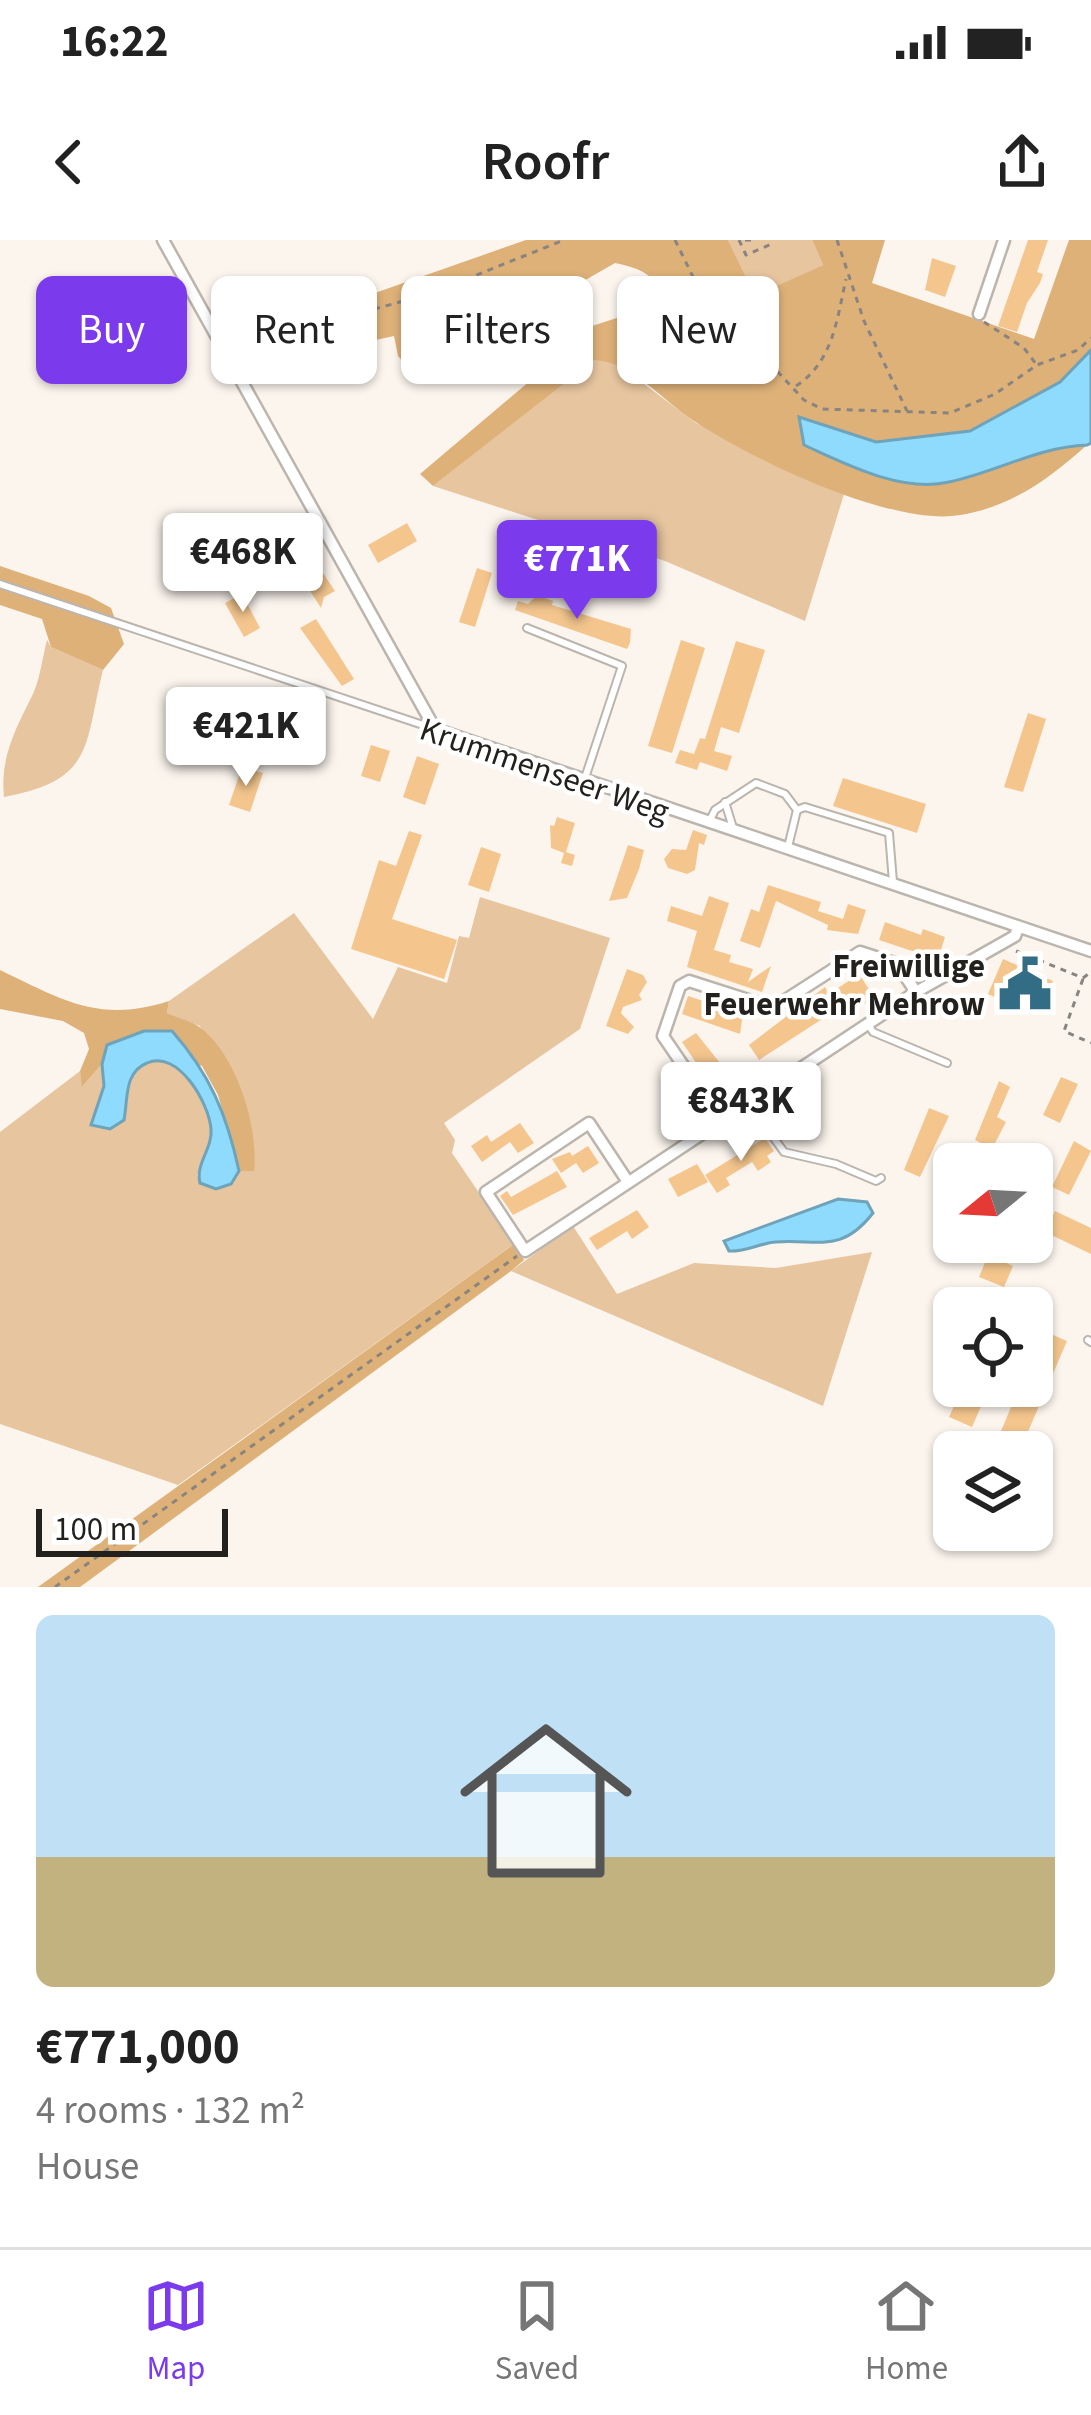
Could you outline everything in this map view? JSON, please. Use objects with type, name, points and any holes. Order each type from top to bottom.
[{"type":"street","points":[[163,240],[211,326]]},
{"type":"street","points":[[979,314],[1004,240]]},
{"type":"street","points":[[243,384],[435,729]]},
{"type":"street","name":"Krummenseer Weg","points":[[435,729],[1091,951]]},
{"type":"street","points":[[628,1182],[589,1123],[486,1192],[525,1251],[916,992],[1000,945],[1018,928]]},
{"type":"street","points":[[721,1121],[663,1036],[680,986],[689,981],[773,1008],[860,952],[897,964],[916,992]]},
{"type":"lane","name":"Krummenseer Weg","points":[[0,584],[435,729]]},
{"type":"lane","points":[[527,628],[622,666],[584,782]]},
{"type":"lane","points":[[709,824],[725,802],[756,783],[785,794],[796,810],[788,850]]},
{"type":"lane","points":[[725,802],[733,832]]},
{"type":"lane","points":[[796,810],[805,807],[889,833],[893,885]]},
{"type":"lane","points":[[868,1024],[874,1032],[947,1063]]},
{"type":"lane","points":[[748,1102],[784,1152],[836,1164],[876,1181],[881,1178]]},
{"type":"path","points":[[377,309],[429,294],[564,240]]},
{"type":"path","points":[[675,240],[697,285],[793,388],[822,409],[950,413],[994,394],[1036,365],[1078,350],[1091,338]]},
{"type":"path","points":[[763,248],[756,240],[741,240],[746,255],[763,248],[774,243]]},
{"type":"path","points":[[837,240],[847,278],[908,412]]},
{"type":"path","points":[[793,388],[820,364],[833,337],[847,278]]},
{"type":"path","points":[[996,327],[1012,344],[1024,348],[1036,365]]},
{"type":"path","points":[[1000,945],[1083,978]]},
{"type":"path","points":[[1091,972],[1083,978],[1064,1031],[1091,1043]]},
{"type":"path","points":[[56,1587],[525,1251]]},
{"type":"shaded area","points":[[526,240],[728,240],[745,276],[648,276],[615,263],[592,276],[423,276]]},
{"type":"shaded area","points":[[728,240],[812,240],[823,265],[779,286],[779,276],[745,276]]},
{"type":"shaded area","points":[[812,240],[885,240],[872,283],[1034,339],[1069,240],[1091,240],[1091,350],[1060,382],[970,431],[876,442],[801,417],[945,484],[1057,447],[1087,445],[1013,498],[960,515],[898,511],[786,471],[694,421],[647,384],[779,384],[779,285],[823,265]]},
{"type":"shaded area","points":[[401,284],[401,359],[394,336],[377,340],[377,292]]},
{"type":"shaded area","points":[[617,318],[617,365],[593,361],[593,326]]},
{"type":"shaded area","points":[[593,360],[617,364],[617,384],[644,384],[696,423],[844,494],[805,621],[665,561],[433,486],[562,384],[593,384]]},
{"type":"shaded area","points":[[526,384],[563,384],[433,486],[420,474]]},
{"type":"shaded area","points":[[0,566],[111,608],[124,644],[103,670],[51,647],[42,619],[0,605]]},
{"type":"shaded area","points":[[47,640],[51,647],[103,670],[87,739],[80,756],[55,781],[4,797],[7,757],[37,684]]},
{"type":"shaded area","points":[[480,897],[610,938],[580,1029],[444,1123],[455,1140],[452,1153],[514,1244],[178,1485],[0,1424],[0,1132],[80,1071],[83,1086],[102,1064],[104,1086],[91,1125],[127,1105],[133,1078],[143,1064],[156,1060],[185,1076],[207,1110],[211,1134],[197,1176],[231,1184],[239,1171],[254,1170],[200,1026],[167,1013],[169,1001],[294,913],[373,1019],[398,967],[447,983],[459,936],[469,938]]},
{"type":"shaded area","points":[[0,970],[62,999],[101,1009],[169,1001],[167,1013],[202,1029],[235,1075],[253,1135],[254,1171],[239,1171],[218,1095],[202,1066],[117,1040],[108,1045],[102,1064],[82,1087],[80,1071],[89,1049],[84,1033],[63,1021],[0,1009]]},
{"type":"shaded area","points":[[573,1226],[617,1294],[694,1263],[776,1268],[872,1252],[823,1406],[511,1271]]},
{"type":"shaded area","points":[[514,1244],[524,1260],[511,1271],[80,1587],[38,1587]]},
{"type":"water","points":[[1091,350],[1091,443],[1087,445],[1051,450],[967,478],[912,484],[874,475],[804,445],[799,417],[876,442],[970,431],[1060,382]]},
{"type":"water","points":[[144,1031],[172,1031],[207,1079],[223,1113],[239,1171],[231,1184],[216,1189],[200,1183],[211,1136],[209,1118],[190,1081],[170,1064],[147,1063],[134,1073],[124,1120],[110,1129],[91,1125],[104,1086],[102,1064],[107,1045]]},
{"type":"water","points":[[838,1199],[867,1202],[873,1213],[840,1239],[776,1242],[735,1251],[729,1251],[724,1241]]},
{"type":"building","points":[[1028,240],[1048,240],[1037,272],[1043,274],[1040,283],[1017,332],[998,326]]},
{"type":"building","points":[[932,258],[956,266],[945,297],[925,290]]},
{"type":"building","points":[[407,523],[417,541],[378,563],[368,545]]},
{"type":"building","points":[[306,548],[335,591],[324,597],[321,608],[289,558]]},
{"type":"building","points":[[477,568],[492,573],[475,627],[459,622]]},
{"type":"building","points":[[242,594],[260,628],[244,637],[225,603]]},
{"type":"building","points":[[537,595],[553,601],[552,605],[631,629],[627,649],[515,610],[518,601],[528,604]]},
{"type":"building","points":[[316,619],[354,679],[342,686],[300,628]]},
{"type":"building","points":[[681,640],[705,648],[672,753],[648,746]]},
{"type":"building","points":[[736,641],[765,650],[739,733],[721,727],[714,751],[732,756],[727,771],[700,762],[697,770],[675,763],[680,750],[694,754],[700,738],[705,739]]},
{"type":"building","points":[[1028,713],[1046,719],[1023,792],[1004,787]]},
{"type":"building","points":[[371,745],[390,751],[380,782],[361,776]]},
{"type":"building","points":[[417,756],[439,764],[425,805],[403,797]]},
{"type":"building","points":[[242,767],[263,773],[250,812],[229,805]]},
{"type":"building","points":[[843,778],[926,804],[917,833],[833,806]]},
{"type":"building","points":[[557,817],[575,823],[566,852],[575,855],[572,866],[561,863],[564,853],[551,848],[550,825],[554,826]]},
{"type":"building","points":[[693,830],[707,835],[704,845],[699,843],[695,870],[687,874],[668,868],[664,859],[672,849],[686,850]]},
{"type":"building","points":[[409,831],[422,835],[392,919],[457,940],[444,979],[351,949],[379,860],[396,866]]},
{"type":"building","points":[[628,845],[644,850],[639,869],[627,898],[609,901]]},
{"type":"building","points":[[481,847],[501,854],[489,892],[468,885]]},
{"type":"building","points":[[768,885],[821,902],[818,911],[843,919],[848,904],[866,910],[858,934],[827,930],[828,925],[776,901],[760,948],[740,941],[751,909],[759,912]]},
{"type":"building","points":[[709,896],[729,903],[714,950],[731,955],[729,962],[753,969],[748,982],[771,966],[762,992],[687,967],[697,931],[667,921],[671,906],[702,916]]},
{"type":"building","points":[[885,922],[921,935],[923,929],[945,937],[937,962],[913,958],[915,952],[879,940]]},
{"type":"building","points":[[1003,959],[1053,981],[1041,1008],[1001,988],[997,998],[988,994]]},
{"type":"building","points":[[627,969],[643,975],[647,982],[639,995],[642,1000],[623,1007],[621,1013],[634,1027],[628,1034],[606,1026]]},
{"type":"building","points":[[859,974],[872,994],[868,1005],[853,999],[759,1060],[749,1045],[825,987],[829,994]]},
{"type":"building","points":[[688,996],[743,1014],[740,1034],[682,1014]]},
{"type":"building","points":[[696,1033],[736,1083],[718,1095],[682,1042]]},
{"type":"building","points":[[1061,1077],[1078,1084],[1060,1123],[1043,1115]]},
{"type":"building","points":[[999,1081],[1010,1087],[997,1117],[1006,1122],[995,1143],[975,1140]]},
{"type":"building","points":[[929,1108],[949,1116],[920,1177],[904,1170]]},
{"type":"building","points":[[520,1123],[534,1143],[518,1153],[510,1142],[482,1162],[471,1146],[487,1135],[491,1142]]},
{"type":"building","points":[[765,1138],[774,1151],[767,1156],[771,1162],[758,1171],[752,1162],[726,1178],[730,1185],[717,1193],[705,1175]]},
{"type":"building","points":[[1074,1141],[1091,1151],[1069,1195],[1053,1185]]},
{"type":"building","points":[[588,1146],[599,1163],[583,1173],[576,1163],[561,1173],[552,1159],[570,1152],[572,1156]]},
{"type":"building","points":[[697,1164],[708,1182],[678,1197],[668,1179]]},
{"type":"building","points":[[557,1171],[567,1187],[513,1215],[500,1196],[507,1191],[511,1197]]},
{"type":"building","points":[[637,1210],[649,1227],[632,1239],[627,1231],[597,1250],[589,1238]]},
{"type":"building","points":[[1055,1211],[1091,1228],[1091,1254],[1053,1236]]},
{"type":"building","points":[[985,1263],[1013,1266],[1004,1287],[979,1277]]},
{"type":"building","points":[[1053,1335],[1067,1341],[1053,1374]]},
{"type":"building","points":[[954,1407],[981,1407],[972,1427],[949,1417]]},
{"type":"building","points":[[1011,1407],[1039,1407],[1028,1431],[1001,1431]]},
{"type":"place","name":"Freiwillige Feuerwehr Mehrow","points":[[1025,984]]}]
